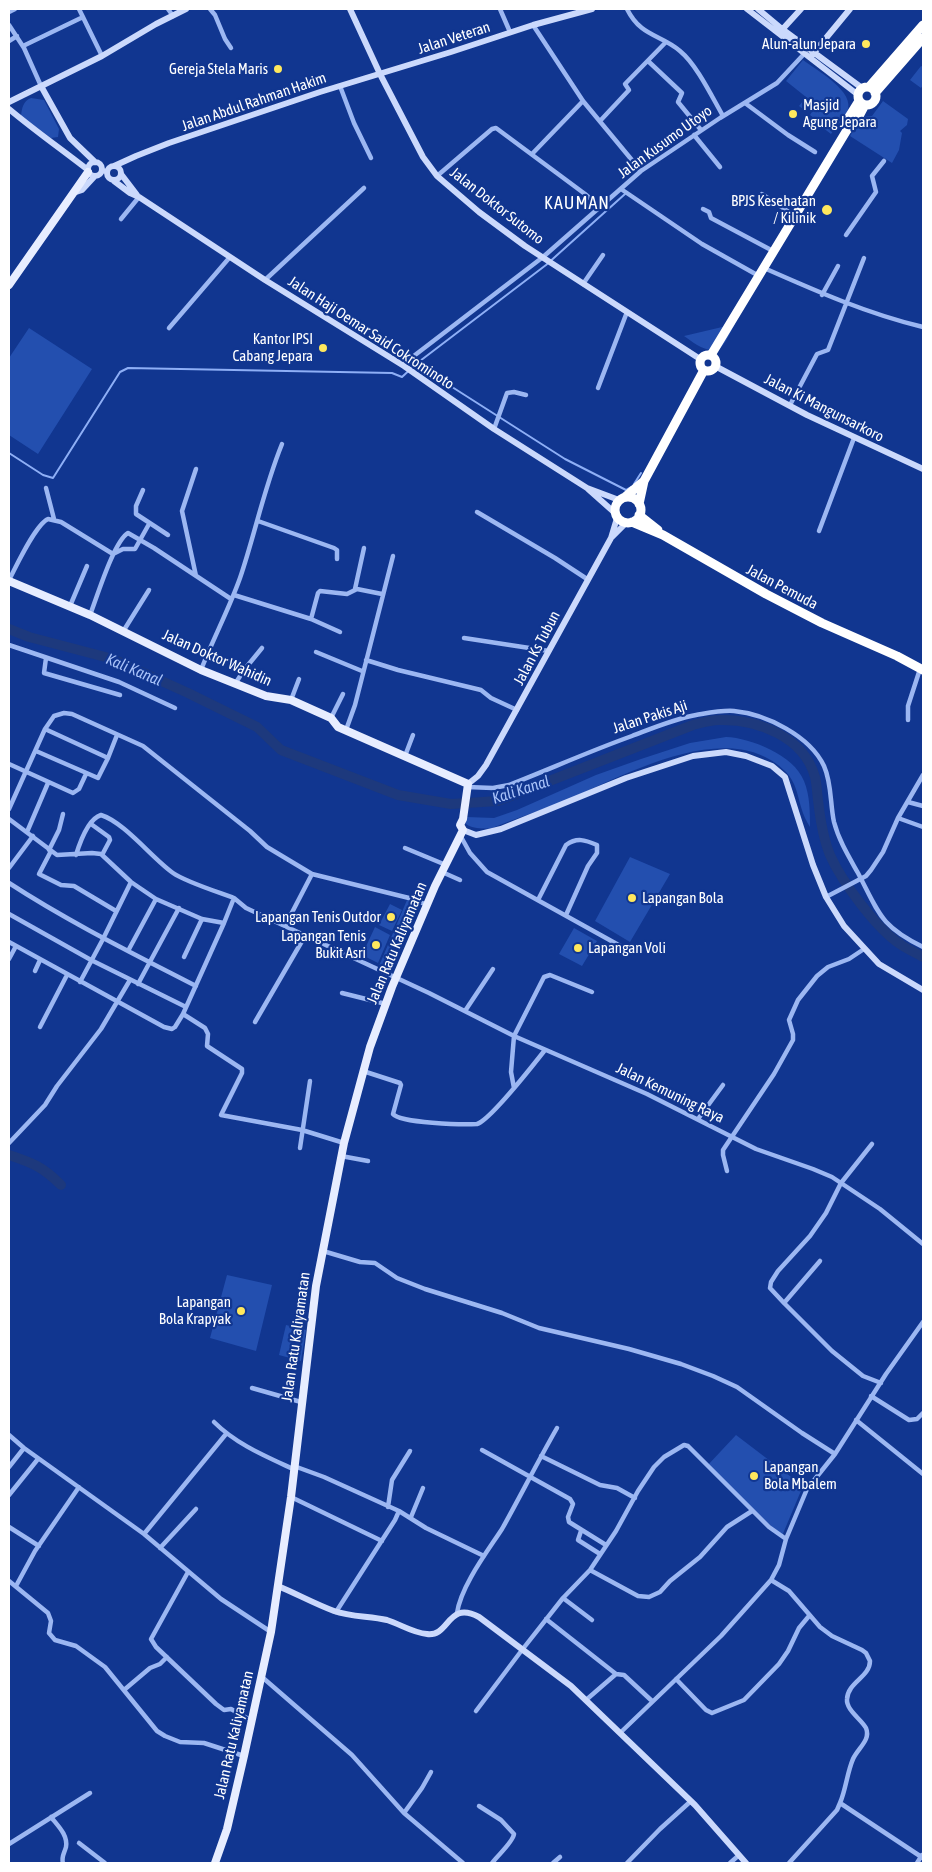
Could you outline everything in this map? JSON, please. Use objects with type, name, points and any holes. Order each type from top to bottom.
[{"type":"highway","points":[[711,355],[847,130],[857,120],[865,95],[923,25]]},
{"type":"highway","points":[[865,95],[923,38]]},
{"type":"highway","points":[[705,354],[711,355],[716,360],[715,366],[711,370],[704,370],[700,365],[700,359],[705,354]]},
{"type":"highway","points":[[639,515],[639,504],[644,481],[704,370]]},
{"type":"highway","points":[[639,515],[629,522],[616,516],[615,508],[622,498],[644,481]]},
{"type":"highway","points":[[622,498],[633,498],[639,504]]},
{"type":"highway","points":[[639,515],[663,535]]},
{"type":"highway","name":"Jalan Pemuda","points":[[629,522],[663,535],[766,594],[822,623],[897,656],[922,670]]},
{"type":"main road","points":[[9,102],[102,56],[186,9]]},
{"type":"main road","name":"Jalan Doktor Sutomo","points":[[350,9],[380,74],[423,157],[437,176],[479,212],[557,267],[700,359]]},
{"type":"main road","name":"Jalan Veteran","points":[[380,74],[510,32],[579,11],[592,9]]},
{"type":"main road","points":[[747,9],[781,31],[810,55]]},
{"type":"main road","points":[[758,9],[810,55],[865,95]]},
{"type":"main road","points":[[781,31],[801,9]]},
{"type":"main road","points":[[810,55],[850,9]]},
{"type":"main road","name":"Jalan Abdul Rahman Hakim","points":[[112,167],[136,156],[380,74]]},
{"type":"main road","points":[[9,285],[73,193],[92,174],[103,170],[70,138],[41,86]]},
{"type":"main road","points":[[9,109],[92,174],[111,179],[120,178],[121,173],[136,156]]},
{"type":"main road","points":[[61,148],[70,138]]},
{"type":"main road","points":[[92,174],[91,163],[118,167],[138,197]]},
{"type":"main road","points":[[111,179],[108,170],[112,167]]},
{"type":"main road","name":"Jalan Haji Oemar Said Cokrominoto","points":[[111,179],[265,280],[403,365],[494,429],[588,488],[622,498]]},
{"type":"main road","name":"Jalan Ki Mangunsarkoro","points":[[715,366],[854,438],[923,469]]},
{"type":"main road","points":[[588,488],[616,516]]},
{"type":"main road","name":"Jalan Ks Tubun","points":[[467,787],[486,766],[517,710],[611,538],[616,516]]},
{"type":"main road","points":[[611,538],[629,522]]},
{"type":"main road","name":"Jalan Doktor Wahidin","points":[[9,581],[124,630],[201,670],[266,696],[291,700],[331,718],[338,727],[405,756],[467,787]]},
{"type":"main road","points":[[467,787],[463,819],[460,825],[461,832],[473,835],[489,833],[626,778],[693,756],[736,753],[772,766],[785,777],[813,865],[844,926],[873,959],[887,970],[923,990]]},
{"type":"main road","name":"Jalan Ratu Kaliyamatan","points":[[215,1863],[226,1829],[244,1756],[271,1632],[291,1497],[293,1467],[316,1286],[344,1143],[370,1047],[396,977],[427,904],[461,832]]},
{"type":"main road","points":[[278,1586],[336,1612],[386,1620],[428,1635],[438,1631],[457,1613],[465,1612],[479,1617],[571,1686],[691,1800],[746,1863]]},
{"type":"street","points":[[9,12],[15,9]]},
{"type":"street","points":[[80,9],[102,56]]},
{"type":"street","points":[[168,9],[173,16]]},
{"type":"street","points":[[210,9],[215,15],[231,48]]},
{"type":"street","points":[[500,9],[510,32]]},
{"type":"street","points":[[627,9],[637,25],[645,32],[682,52],[723,116]]},
{"type":"street","points":[[23,46],[83,17]]},
{"type":"street","points":[[9,25],[23,46],[41,86]]},
{"type":"street","points":[[533,25],[583,101],[641,172]]},
{"type":"street","points":[[9,41],[17,36]]},
{"type":"street","points":[[600,121],[630,90],[625,84],[666,42]]},
{"type":"street","name":"Jalan Kusumo Utoyo","points":[[403,365],[546,259],[600,207],[641,172],[701,130],[777,82],[810,55]]},
{"type":"street","points":[[648,61],[682,93],[678,100],[679,104],[701,130]]},
{"type":"street","points":[[340,86],[370,158]]},
{"type":"street","points":[[532,154],[583,101]]},
{"type":"street","points":[[745,102],[788,135],[815,152]]},
{"type":"street","points":[[437,176],[495,128],[600,207]]},
{"type":"street","points":[[694,135],[720,167]]},
{"type":"street","points":[[846,234],[876,192],[872,176],[884,161]]},
{"type":"street","points":[[265,280],[364,188]]},
{"type":"street","points":[[621,189],[702,244],[759,276]]},
{"type":"street","points":[[762,194],[795,216]]},
{"type":"street","points":[[121,220],[138,197]]},
{"type":"street","points":[[703,209],[709,212],[711,218],[774,251]]},
{"type":"street","points":[[584,284],[603,255]]},
{"type":"street","points":[[169,328],[230,257]]},
{"type":"street","points":[[790,405],[817,354],[828,350],[864,258]]},
{"type":"street","points":[[822,295],[838,266]]},
{"type":"street","points":[[764,268],[846,304],[923,327]]},
{"type":"street","points":[[598,388],[627,312]]},
{"type":"street","points":[[494,429],[506,393],[526,395]]},
{"type":"street","points":[[819,531],[854,438]]},
{"type":"street","points":[[201,670],[232,597],[258,521],[268,480],[282,444]]},
{"type":"street","points":[[196,469],[182,511],[196,576]]},
{"type":"street","points":[[46,488],[54,519]]},
{"type":"street","points":[[143,490],[135,511],[136,514],[168,535]]},
{"type":"street","points":[[477,512],[587,579]]},
{"type":"street","points":[[9,581],[44,520],[54,519],[61,522],[113,554]]},
{"type":"street","points":[[258,521],[334,548],[337,550],[337,559]]},
{"type":"street","points":[[113,554],[124,548],[135,549],[149,524]]},
{"type":"street","points":[[90,615],[113,554],[126,534],[131,534],[232,597],[311,619],[340,632]]},
{"type":"street","points":[[355,589],[364,548]]},
{"type":"street","points":[[346,730],[393,556]]},
{"type":"street","points":[[70,606],[87,566]]},
{"type":"street","points":[[311,619],[319,592],[347,594],[355,589],[382,594]]},
{"type":"street","points":[[124,630],[149,590]]},
{"type":"street","points":[[464,638],[549,651]]},
{"type":"street","points":[[9,645],[120,682],[175,708]]},
{"type":"street","points":[[236,684],[244,670],[262,648]]},
{"type":"street","points":[[316,652],[362,671]]},
{"type":"street","points":[[46,658],[44,673],[120,696]]},
{"type":"street","points":[[366,660],[406,672],[481,690],[488,697],[517,710]]},
{"type":"street","points":[[908,720],[908,706],[922,670]]},
{"type":"street","points":[[291,700],[299,679]]},
{"type":"street","points":[[331,718],[343,694]]},
{"type":"street","name":"Jalan Pakis Aji","points":[[467,787],[493,788],[508,785],[600,747],[677,719],[729,711],[754,714],[789,730],[819,758],[828,780],[834,821],[839,839],[868,896],[883,919],[898,933],[923,948]]},
{"type":"street","points":[[9,809],[15,792],[27,772],[45,729],[54,716],[67,713],[88,720],[146,748],[250,831],[267,847],[312,874],[427,904]]},
{"type":"street","points":[[45,729],[108,758]]},
{"type":"street","points":[[405,756],[412,734]]},
{"type":"street","points":[[36,752],[86,774],[100,778],[117,735]]},
{"type":"street","points":[[9,764],[74,793],[79,789],[86,774]]},
{"type":"street","points":[[829,895],[866,876],[876,863],[898,818],[923,774]]},
{"type":"street","points":[[27,832],[48,783]]},
{"type":"street","points":[[9,790],[15,792]]},
{"type":"street","points":[[908,802],[923,806]]},
{"type":"street","points":[[63,814],[59,830],[39,874],[61,885],[74,886],[116,911]]},
{"type":"street","name":"Jalan Kemuning Raya","points":[[91,824],[99,815],[104,816],[141,844],[174,874],[234,898],[246,908],[396,977],[514,1036],[594,1070],[698,1119],[756,1149],[813,1169],[841,1183],[880,1209],[923,1244]]},
{"type":"street","points":[[898,818],[923,827]]},
{"type":"street","points":[[9,819],[50,851],[62,856],[96,853],[102,855],[131,882],[156,899],[202,918],[224,923]]},
{"type":"street","points":[[76,854],[85,831],[91,824],[110,840],[102,855]]},
{"type":"street","points":[[461,832],[470,852],[488,872],[624,948]]},
{"type":"street","points":[[9,868],[32,836]]},
{"type":"street","points":[[538,900],[566,845],[580,839],[597,845],[597,853],[584,874],[566,915]]},
{"type":"street","points":[[405,848],[444,868],[460,880]]},
{"type":"street","points":[[285,926],[312,874]]},
{"type":"street","points":[[80,982],[131,882]]},
{"type":"street","points":[[9,883],[50,910],[196,986]]},
{"type":"street","points":[[9,942],[118,1003],[169,1029],[175,1027],[183,1014],[234,898]]},
{"type":"street","points":[[128,951],[156,899]]},
{"type":"street","points":[[138,984],[179,908]]},
{"type":"street","points":[[9,914],[91,960],[186,1007]]},
{"type":"street","points":[[184,958],[202,918]]},
{"type":"street","points":[[255,1022],[305,936]]},
{"type":"street","points":[[9,959],[16,946]]},
{"type":"street","points":[[727,1171],[722,1153],[794,1040],[789,1020],[798,1000],[824,970],[864,950]]},
{"type":"street","points":[[35,971],[40,960]]},
{"type":"street","points":[[466,1012],[493,969]]},
{"type":"street","points":[[40,1027],[67,975]]},
{"type":"street","points":[[514,1088],[511,1072],[514,1036],[544,977],[546,975],[592,992]]},
{"type":"street","points":[[9,1143],[45,1106],[57,1086],[102,1029],[130,980]]},
{"type":"street","points":[[342,993],[386,1004]]},
{"type":"street","points":[[183,1014],[205,1028],[208,1034],[207,1046],[242,1070],[221,1115],[302,1130],[344,1143]]},
{"type":"street","points":[[363,1071],[400,1083],[401,1087],[393,1115],[398,1118],[421,1122],[474,1124],[481,1123],[514,1088],[545,1050]]},
{"type":"street","points":[[300,1148],[310,1081]]},
{"type":"street","points":[[698,1119],[723,1085]]},
{"type":"street","points":[[872,1144],[841,1183],[826,1213],[810,1236],[778,1271],[771,1282],[770,1288],[832,1351],[863,1376],[881,1383]]},
{"type":"street","points":[[341,1156],[368,1161]]},
{"type":"street","points":[[323,1251],[360,1262],[375,1263],[397,1278],[425,1289],[502,1313],[539,1328],[629,1349],[681,1364],[723,1380],[737,1387],[835,1454]]},
{"type":"street","points":[[784,1303],[820,1261]]},
{"type":"street","points":[[620,1733],[721,1636],[771,1580],[779,1565],[798,1508],[811,1483],[835,1454],[871,1396],[923,1322]]},
{"type":"street","points":[[252,1388],[301,1402]]},
{"type":"street","points":[[871,1396],[909,1420],[917,1419],[923,1413]]},
{"type":"street","points":[[856,1420],[923,1474]]},
{"type":"street","points":[[214,1422],[226,1434],[256,1451],[399,1511],[426,1528],[484,1556]]},
{"type":"street","points":[[457,1613],[461,1600],[484,1556],[531,1478],[557,1428]]},
{"type":"street","points":[[144,1534],[226,1434]]},
{"type":"street","points":[[9,1435],[38,1459],[144,1534],[221,1599],[271,1632]]},
{"type":"street","points":[[476,1711],[546,1619],[590,1570],[658,1462],[686,1444],[752,1511],[786,1540]]},
{"type":"street","points":[[9,1467],[24,1448]]},
{"type":"street","points":[[482,1450],[572,1501],[573,1507],[568,1520],[571,1524],[606,1544]]},
{"type":"street","points":[[388,1508],[392,1480],[410,1451]]},
{"type":"street","points":[[541,1456],[600,1485],[617,1488],[635,1498]]},
{"type":"street","points":[[9,1495],[38,1459]]},
{"type":"street","points":[[16,1586],[25,1566],[79,1487]]},
{"type":"street","points":[[411,1518],[423,1488]]},
{"type":"street","points":[[291,1497],[382,1541]]},
{"type":"street","points":[[160,1548],[196,1509]]},
{"type":"street","points":[[336,1612],[399,1511]]},
{"type":"street","points":[[590,1570],[638,1596],[654,1596],[700,1557],[726,1528],[752,1511]]},
{"type":"street","points":[[9,1527],[39,1546]]},
{"type":"street","points":[[581,1530],[578,1540],[600,1554]]},
{"type":"street","points":[[188,1572],[151,1639],[167,1658],[216,1704],[224,1710],[233,1710],[252,1721]]},
{"type":"street","points":[[771,1580],[789,1591],[809,1616],[832,1636],[866,1653],[870,1661],[869,1669],[852,1687],[847,1698],[847,1703],[865,1727],[867,1734],[864,1744],[854,1758],[837,1810],[789,1863]]},
{"type":"street","points":[[9,1581],[48,1613],[51,1621],[50,1633],[55,1640],[76,1646],[105,1667],[157,1731],[180,1742],[204,1743],[244,1756]]},
{"type":"street","points":[[563,1598],[592,1620]]},
{"type":"street","points":[[676,1678],[706,1710],[712,1713],[744,1700],[779,1664],[788,1651],[799,1628],[809,1616]]},
{"type":"street","points":[[546,1619],[616,1674],[624,1675],[652,1702]]},
{"type":"street","points":[[124,1690],[150,1668],[160,1664],[167,1658]]},
{"type":"street","points":[[586,1700],[616,1674]]},
{"type":"street","points":[[262,1677],[352,1755],[404,1813],[463,1863]]},
{"type":"street","points":[[404,1813],[431,1772]]},
{"type":"street","points":[[9,1844],[90,1793]]},
{"type":"street","points":[[627,1863],[691,1800]]},
{"type":"street","points":[[840,1803],[923,1856],[917,1863]]},
{"type":"street","points":[[479,1806],[501,1820],[514,1834],[512,1840],[492,1863]]},
{"type":"street","points":[[51,1817],[65,1838],[63,1863]]},
{"type":"street","points":[[79,1843],[105,1863]]},
{"type":"street","points":[[730,1863],[738,1856]]},
{"type":"street","points":[[553,1863],[560,1857]]},
{"type":"shaded area","points":[[803,60],[834,82],[841,89],[849,104],[847,112],[831,134],[810,115],[813,110],[806,105],[803,109],[799,106],[806,97],[786,81]]},
{"type":"shaded area","points":[[921,66],[923,67],[923,85],[921,88],[910,80]]},
{"type":"shaded area","points":[[28,99],[44,100],[59,129],[58,137],[51,138],[21,116],[22,108]]},
{"type":"shaded area","points":[[883,101],[908,119],[907,125],[900,131],[902,133],[899,150],[892,163],[850,136],[862,117],[872,116]]},
{"type":"shaded area","points":[[735,324],[719,349],[708,350],[684,336]]},
{"type":"shaded area","points":[[29,328],[92,369],[38,454],[9,435],[9,358]]},
{"type":"shaded area","points":[[726,737],[759,745],[782,756],[791,763],[799,772],[806,786],[810,827],[794,784],[786,772],[763,756],[736,749],[707,749],[677,755],[647,765],[567,800],[492,828],[475,828],[466,824],[466,817],[494,818],[517,810],[596,775],[641,759],[690,743]]},
{"type":"shaded area","name":"Lapangan Bola","points":[[630,857],[670,874],[630,942],[595,921]]},
{"type":"shaded area","points":[[407,900],[419,905],[391,973],[379,966]]},
{"type":"shaded area","name":"Lapangan Tenis Outdor","points":[[390,904],[402,910],[392,931],[379,925]]},
{"type":"shaded area","name":"Lapangan Tenis Bukit Asri","points":[[375,927],[390,935],[378,963],[362,955]]},
{"type":"shaded area","name":"Lapangan Voli","points":[[574,928],[597,941],[582,966],[559,954]]},
{"type":"shaded area","name":"Lapangan Bola Krapyak","points":[[227,1275],[272,1285],[256,1351],[210,1338]]},
{"type":"shaded area","points":[[286,1325],[306,1330],[301,1361],[279,1355]]},
{"type":"shaded area","name":"Lapangan Bola Mbalem","points":[[736,1435],[803,1486],[782,1536],[707,1466]]},
{"type":"waterway","points":[[9,453],[43,475],[53,478],[120,372],[128,368],[392,373],[402,377],[416,364],[546,265],[625,194]]},
{"type":"waterway","points":[[416,364],[565,459],[626,490],[631,487]]},
{"type":"waterway","points":[[634,484],[641,473]]},
{"type":"waterway","name":"Kali Kanal","points":[[9,629],[29,637],[113,659],[257,727],[281,750],[398,795],[451,804],[498,801],[693,725],[716,720],[749,723],[764,727],[790,741],[801,751],[809,763],[816,780],[821,821],[830,855],[851,891],[870,916],[891,937],[923,957]]},
{"type":"waterway","points":[[9,1155],[37,1166],[61,1185]]},
{"type":"place","name":"Alun-alun Jepara","points":[[866,44]]},
{"type":"place","name":"Gereja Stela Maris","points":[[278,69]]},
{"type":"place","name":"Masjid Agung Jepara","points":[[793,114]]},
{"type":"place","name":"BPJS Kesehatan / Kilinik","points":[[827,210]]},
{"type":"place","name":"Kantor IPSI Cabang Jepara","points":[[323,348]]},
{"type":"place","name":"Lapangan Bola","points":[[632,898]]},
{"type":"place","name":"Lapangan Tenis Outdor","points":[[391,917]]},
{"type":"place","name":"Lapangan Tenis Bukit Asri","points":[[376,945]]},
{"type":"place","name":"Lapangan Voli","points":[[578,948]]},
{"type":"place","name":"Lapangan Bola Krapyak","points":[[241,1311]]},
{"type":"place","name":"Lapangan Bola Mbalem","points":[[754,1476]]},
{"type":"district","name":"KAUMAN","points":[[577,203]]}]
